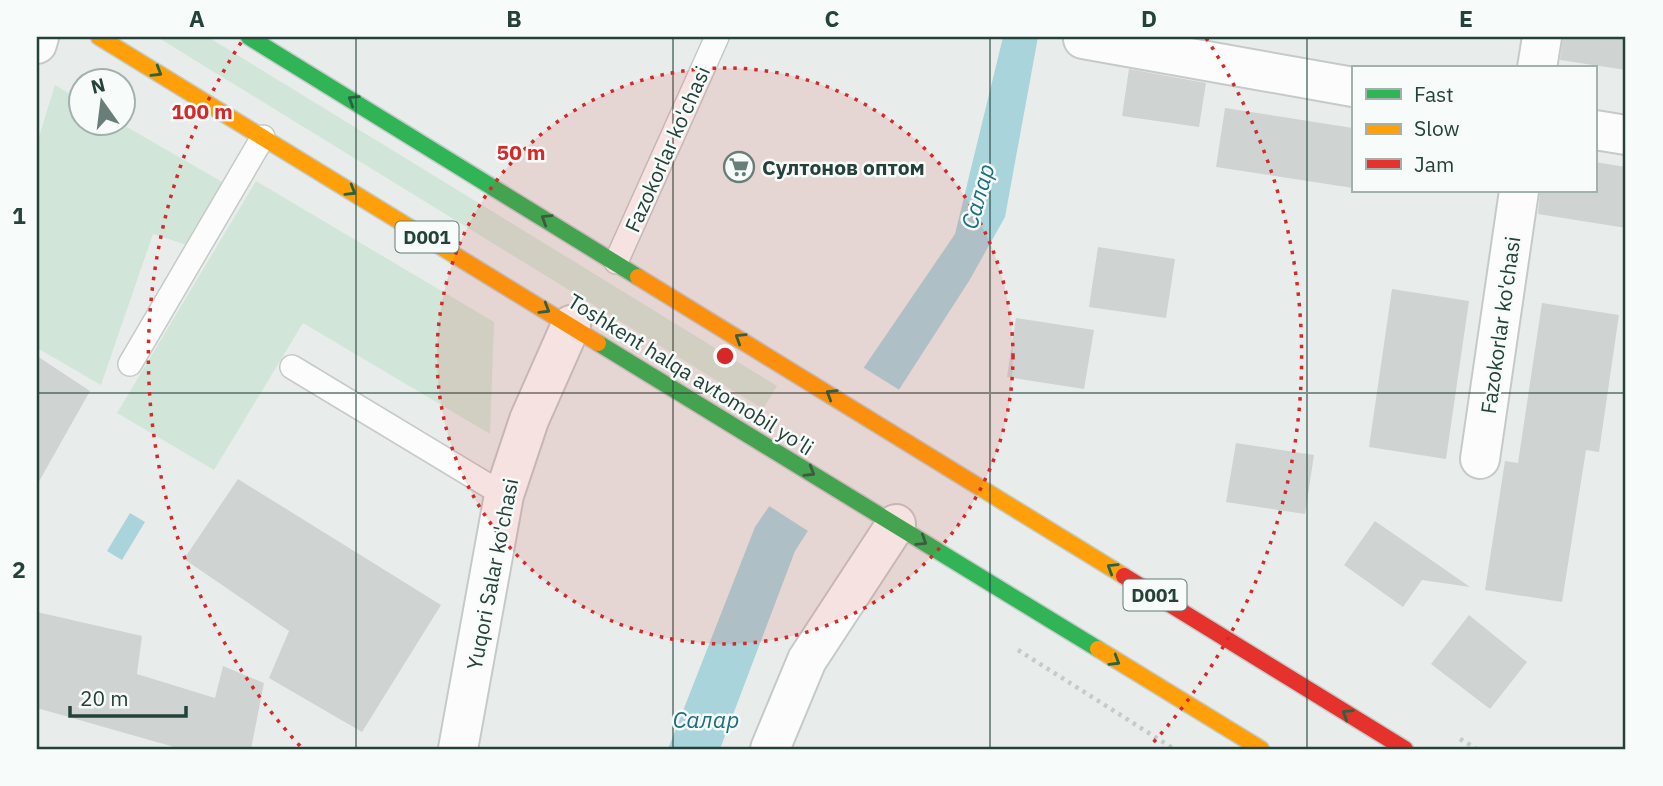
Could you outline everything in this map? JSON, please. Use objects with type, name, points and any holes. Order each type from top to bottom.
[{"type":"highway","name":"Toshkent halqa avtomobil yo'li","points":[[99,37],[1261,749]]},
{"type":"highway","name":"D001","points":[[249,37],[1405,749]]},
{"type":"street","points":[[37,44],[39,37]]},
{"type":"street","points":[[1537,66],[1542,37]]},
{"type":"street","points":[[1083,39],[1352,87]]},
{"type":"street","points":[[1596,130],[1626,135]]},
{"type":"street","name":"Fazokorlar ko'chasi","points":[[1480,459],[1519,192]]},
{"type":"street","name":"Yuqori Salar ko'chasi","points":[[458,749],[504,495],[529,420],[571,325]]},
{"type":"street","points":[[770,749],[807,660],[896,524]]},
{"type":"lane","name":"Fazokorlar ko'chasi","points":[[616,261],[717,37]]},
{"type":"lane","points":[[130,364],[263,137]]},
{"type":"lane","points":[[292,367],[504,495]]},
{"type":"path","points":[[1018,650],[1174,749]]},
{"type":"path","points":[[1460,739],[1477,749]]},
{"type":"green space","points":[[157,37],[208,37],[777,386],[763,409]]},
{"type":"green space","points":[[55,85],[66,92],[66,136],[136,136],[136,132],[224,183],[187,245],[153,234],[101,385],[37,348],[37,143]]},
{"type":"green space","points":[[256,181],[494,322],[490,434],[303,323],[214,470],[117,413]]},
{"type":"water","name":"Салар","points":[[1003,37],[1038,37],[1005,217],[969,281],[795,551],[720,749],[668,749],[755,527],[955,234]]},
{"type":"water","points":[[130,513],[145,522],[122,560],[107,551]]},
{"type":"pier","points":[[861,366],[901,391],[811,533],[766,504]]},
{"type":"building","points":[[1563,37],[1626,37],[1626,70],[1560,60]]},
{"type":"building","points":[[1129,69],[1206,83],[1199,127],[1122,116]]},
{"type":"building","points":[[1225,108],[1352,128],[1352,188],[1216,167]]},
{"type":"building","points":[[1596,162],[1626,167],[1626,228],[1538,214],[1540,192],[1596,192]]},
{"type":"building","points":[[1098,247],[1175,259],[1166,318],[1089,307]]},
{"type":"building","points":[[1392,289],[1469,301],[1446,459],[1369,447]]},
{"type":"building","points":[[1542,303],[1619,315],[1599,452],[1586,450],[1562,602],[1485,590],[1505,461],[1518,463]]},
{"type":"building","points":[[1016,318],[1094,330],[1084,389],[1007,377]]},
{"type":"building","points":[[37,356],[90,391],[37,485]]},
{"type":"building","points":[[1236,443],[1314,455],[1305,514],[1226,502]]},
{"type":"building","points":[[238,479],[441,605],[362,732],[269,678],[289,631],[184,559]]},
{"type":"building","points":[[1375,521],[1470,587],[1422,580],[1403,607],[1344,565]]},
{"type":"building","points":[[37,612],[142,636],[137,674],[215,698],[223,666],[264,683],[251,749],[181,749],[37,708]]},
{"type":"building","points":[[1469,615],[1527,662],[1490,709],[1431,664]]},
{"type":"traffic: fast","points":[[249,37],[638,277]]},
{"type":"traffic: fast","points":[[598,343],[1098,649]]},
{"type":"traffic: slow","points":[[99,37],[598,343]]},
{"type":"traffic: slow","points":[[638,277],[1124,576]]},
{"type":"traffic: slow","points":[[1098,649],[1261,749]]},
{"type":"traffic: jam","points":[[1124,576],[1405,749]]},
{"type":"place","name":"Султонов оптом","points":[[739,167]]}]
